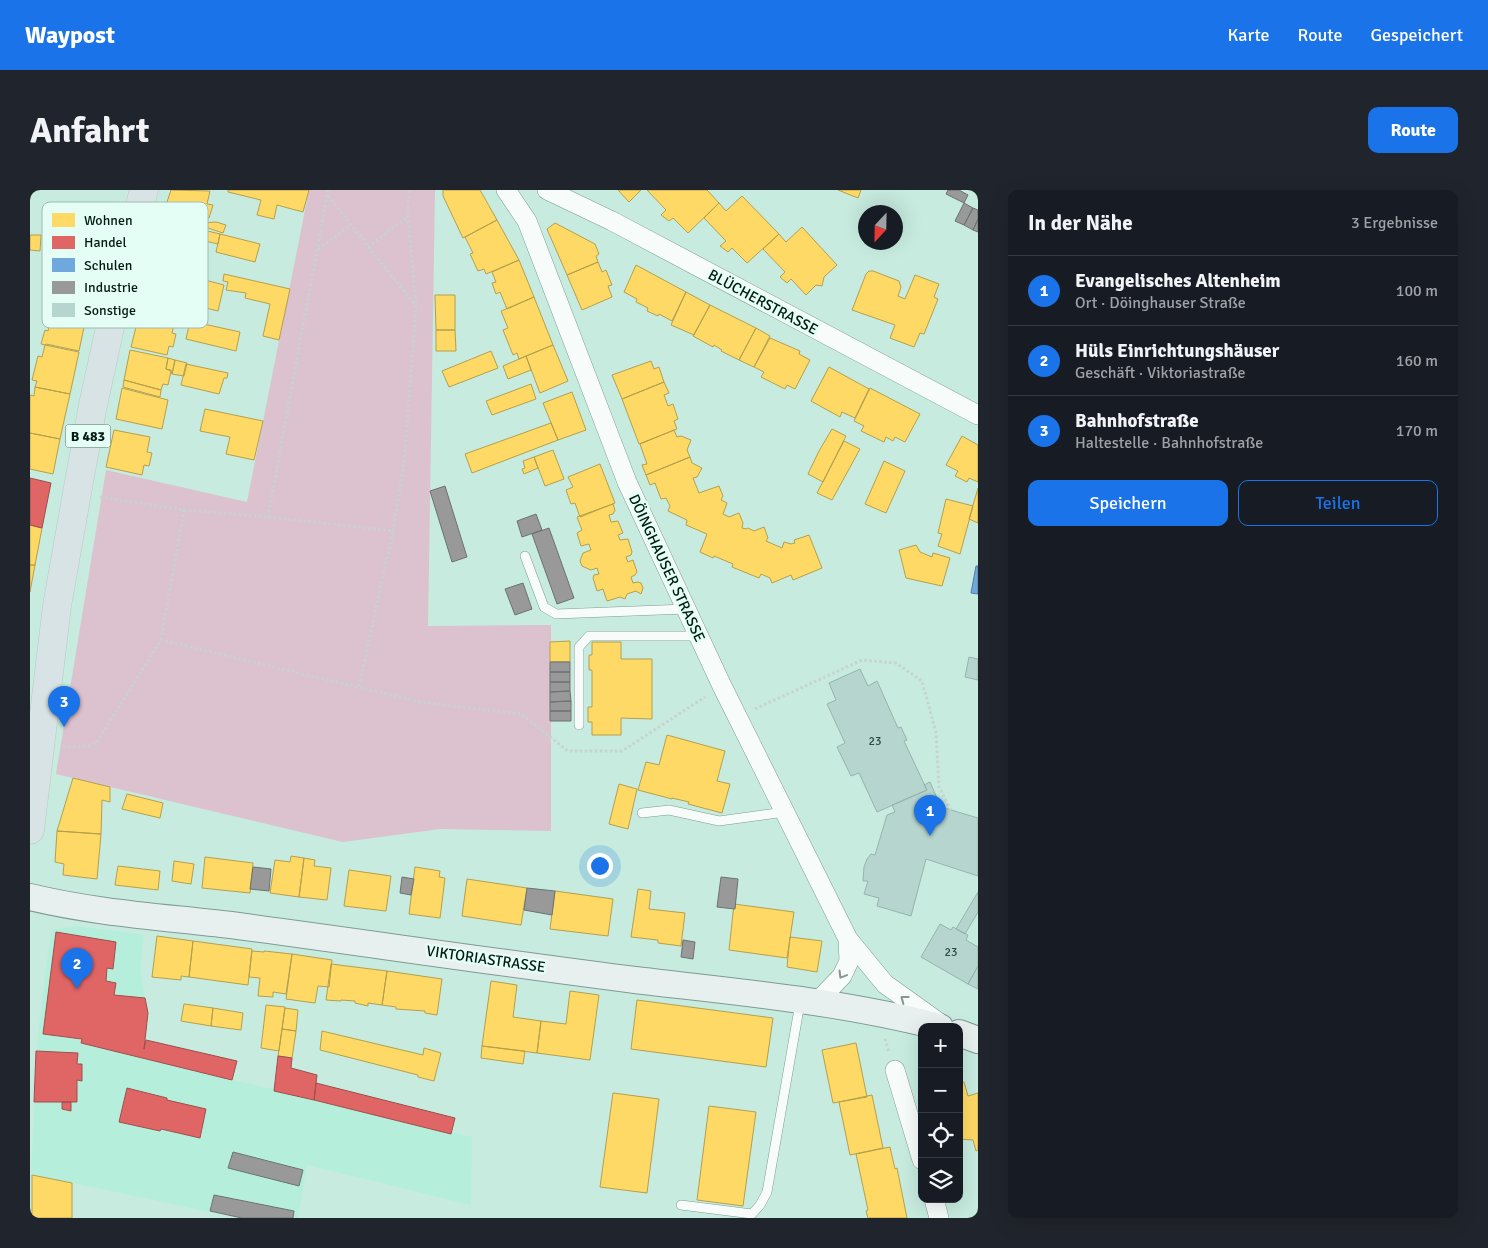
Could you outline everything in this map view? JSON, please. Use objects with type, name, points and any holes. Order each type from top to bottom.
[{"type":"main road","name":"B 483","points":[[30,830],[57,606],[93,405],[110,328]]},
{"type":"main road","name":"VIKTORIASTRASSE","points":[[30,897],[63,905],[194,920],[809,1001],[877,1012],[923,1023]]},
{"type":"main road","points":[[963,1034],[978,1040]]},
{"type":"street","name":"DÖINGHAUSER STRASSE","points":[[506,190],[526,220],[627,482],[722,686],[848,939],[885,984],[939,1023]]},
{"type":"street","name":"BLÜCHERSTRASSE","points":[[546,190],[612,222],[978,415]]},
{"type":"street","name":"DÖINGHAUSER STRASSE","points":[[809,1001],[842,976],[849,960],[848,939]]},
{"type":"street","points":[[895,1070],[921,1158]]},
{"type":"street","points":[[935,1203],[939,1218]]},
{"type":"lane","points":[[525,556],[544,607],[556,614],[686,609]]},
{"type":"lane","points":[[580,725],[579,647],[589,636],[699,636]]},
{"type":"lane","points":[[642,813],[669,810],[718,821],[785,812]]},
{"type":"lane","points":[[681,1205],[752,1214],[760,1205],[767,1192],[809,1001]]},
{"type":"path","points":[[268,517],[328,190]]},
{"type":"path","points":[[359,686],[393,531],[404,464],[416,307],[408,217],[410,190]]},
{"type":"path","points":[[328,196],[416,307]]},
{"type":"path","points":[[368,248],[408,217]]},
{"type":"path","points":[[318,249],[351,225]]},
{"type":"path","points":[[77,493],[184,510],[393,531]]},
{"type":"path","points":[[41,748],[89,746],[98,742],[161,640],[184,510]]},
{"type":"path","points":[[161,640],[420,702],[521,714],[568,752],[622,751],[722,686]]},
{"type":"path","points":[[738,718],[862,660],[896,663],[922,681],[936,733],[939,787],[951,810]]},
{"type":"shaded area","points":[[309,190],[435,190],[428,626],[551,625],[551,831],[440,829],[343,842],[56,774],[106,470],[247,502]]},
{"type":"shaded area","points":[[77,926],[144,935],[140,971],[148,1013],[143,1058],[472,1137],[471,1205],[307,1165],[298,1218],[238,1218],[31,1174],[38,1033],[51,930]]},
{"type":"building: Wohnen","points":[[171,190],[210,191],[207,202],[167,202]]},
{"type":"building: Wohnen","points":[[228,190],[309,190],[303,212],[277,205],[274,219],[257,215],[261,200],[228,192]]},
{"type":"building: Wohnen","points":[[443,190],[480,190],[497,220],[463,238],[443,196]]},
{"type":"building: Wohnen","points":[[618,190],[641,190],[629,202]]},
{"type":"building: Wohnen","points":[[647,190],[707,190],[719,203],[688,233],[673,218],[669,221],[661,215],[666,210]]},
{"type":"building: Wohnen","points":[[838,190],[861,190],[858,198]]},
{"type":"building: Wohnen","points":[[742,196],[779,234],[747,263],[732,248],[728,252],[720,246],[726,241],[704,218],[719,203],[726,211]]},
{"type":"building: Wohnen","points":[[208,204],[213,205],[208,218]]},
{"type":"building: Wohnen","points":[[497,220],[519,260],[486,274],[484,269],[478,271],[470,254],[473,253],[465,237]]},
{"type":"building: Wohnen","points":[[216,222],[226,225],[223,233],[208,228],[208,223]]},
{"type":"building: Wohnen","points":[[555,223],[595,244],[599,254],[596,256],[598,262],[567,275],[547,229]]},
{"type":"building: Wohnen","points":[[802,227],[837,265],[824,277],[822,286],[816,285],[806,295],[791,279],[787,283],[780,277],[785,272],[763,249],[779,234],[786,242]]},
{"type":"building: Wohnen","points":[[208,231],[220,234],[218,244],[208,242]]},
{"type":"building: Wohnen","points":[[220,234],[260,244],[255,262],[216,252]]},
{"type":"building: Wohnen","points":[[30,235],[41,235],[40,251],[30,250]]},
{"type":"building: Wohnen","points":[[519,260],[534,297],[507,309],[500,292],[496,294],[492,283],[496,282],[492,272]]},
{"type":"building: Wohnen","points":[[598,262],[602,272],[606,270],[612,285],[608,286],[612,297],[582,310],[567,275]]},
{"type":"building: Wohnen","points":[[636,265],[686,292],[672,321],[659,314],[658,316],[647,311],[648,308],[636,302],[637,299],[624,292]]},
{"type":"building: Wohnen","points":[[869,271],[899,281],[901,287],[898,296],[905,299],[915,275],[939,284],[934,297],[938,299],[924,334],[920,333],[914,347],[890,338],[895,325],[852,310],[866,274]]},
{"type":"building: Wohnen","points":[[224,274],[290,289],[279,340],[263,336],[270,304],[245,298],[246,293],[226,290],[228,282],[223,281]]},
{"type":"building: Wohnen","points":[[208,281],[224,285],[218,311],[208,309]]},
{"type":"building: Wohnen","points":[[686,292],[710,305],[694,335],[671,325]]},
{"type":"building: Wohnen","points":[[435,295],[455,295],[455,330],[436,330]]},
{"type":"building: Wohnen","points":[[534,297],[553,345],[519,359],[517,353],[513,355],[503,330],[508,328],[501,311]]},
{"type":"building: Wohnen","points":[[710,305],[756,328],[739,360],[721,351],[714,345],[713,347],[693,336]]},
{"type":"building: Wohnen","points":[[208,325],[240,332],[236,351],[186,339],[188,328],[208,328]]},
{"type":"building: Wohnen","points":[[49,328],[84,328],[79,351],[41,344],[45,330],[48,331]]},
{"type":"building: Wohnen","points":[[136,328],[173,328],[172,333],[176,334],[173,347],[169,346],[167,355],[131,347]]},
{"type":"building: Wohnen","points":[[756,328],[770,336],[754,367],[739,360]]},
{"type":"building: Wohnen","points":[[436,330],[455,330],[456,351],[436,351]]},
{"type":"building: Wohnen","points":[[770,338],[800,351],[799,354],[810,360],[795,389],[787,385],[785,389],[761,377],[764,372],[754,367]]},
{"type":"building: Wohnen","points":[[45,345],[79,352],[70,394],[35,387],[37,381],[32,380],[38,356],[42,357]]},
{"type":"building: Wohnen","points":[[553,345],[568,381],[540,393],[526,356]]},
{"type":"building: Wohnen","points":[[130,350],[168,358],[166,369],[171,371],[168,385],[163,384],[161,390],[124,380]]},
{"type":"building: Wohnen","points":[[491,351],[498,368],[449,387],[442,371]]},
{"type":"building: Wohnen","points":[[526,356],[531,370],[508,379],[503,366]]},
{"type":"building: Wohnen","points":[[168,358],[175,360],[172,374],[171,370],[166,369]]},
{"type":"building: Wohnen","points":[[175,360],[187,363],[184,376],[172,374]]},
{"type":"building: Wohnen","points":[[651,361],[654,369],[659,367],[664,382],[622,399],[612,375]]},
{"type":"building: Wohnen","points":[[186,364],[228,373],[227,378],[224,378],[219,394],[181,385]]},
{"type":"building: Wohnen","points":[[829,367],[869,389],[855,418],[842,412],[840,417],[811,401]]},
{"type":"building: Wohnen","points":[[124,380],[161,390],[160,397],[123,387]]},
{"type":"building: Wohnen","points":[[664,382],[669,393],[664,395],[668,406],[673,404],[678,419],[674,421],[677,429],[639,444],[622,399]]},
{"type":"building: Wohnen","points":[[531,384],[536,399],[492,415],[486,401]]},
{"type":"building: Wohnen","points":[[35,387],[70,394],[60,439],[30,433],[30,395],[34,396]]},
{"type":"building: Wohnen","points":[[122,388],[168,400],[162,429],[116,419]]},
{"type":"building: Wohnen","points":[[870,388],[920,414],[905,442],[895,437],[893,441],[886,437],[884,442],[861,431],[864,426],[854,421]]},
{"type":"building: Wohnen","points":[[572,392],[586,430],[558,440],[543,403]]},
{"type":"building: Wohnen","points":[[205,409],[263,421],[254,460],[226,454],[230,437],[200,431]]},
{"type":"building: Wohnen","points":[[551,423],[558,440],[472,473],[465,454]]},
{"type":"building: Wohnen","points":[[832,429],[846,436],[823,482],[808,474]]},
{"type":"building: Wohnen","points":[[114,430],[150,437],[147,452],[152,453],[149,466],[144,465],[142,475],[106,467]]},
{"type":"building: Wohnen","points":[[674,430],[677,437],[681,436],[691,440],[687,450],[690,457],[646,475],[642,465],[647,464],[640,444]]},
{"type":"building: Wohnen","points":[[30,433],[60,439],[53,474],[30,469]]},
{"type":"building: Wohnen","points":[[962,436],[978,445],[978,482],[969,478],[967,482],[955,476],[958,471],[946,465]]},
{"type":"building: Wohnen","points":[[844,441],[860,449],[832,500],[817,493]]},
{"type":"building: Wohnen","points":[[553,450],[564,479],[545,486],[534,457]]},
{"type":"building: Wohnen","points":[[534,457],[538,468],[524,474],[522,469],[525,468],[523,461]]},
{"type":"building: Wohnen","points":[[690,457],[692,463],[702,468],[697,477],[693,478],[699,493],[719,486],[723,496],[721,500],[727,503],[723,514],[729,517],[739,513],[743,523],[742,528],[754,531],[764,527],[768,538],[766,541],[782,548],[784,542],[795,543],[794,540],[809,535],[822,568],[793,580],[791,575],[772,583],[770,578],[761,574],[759,578],[732,567],[733,564],[700,552],[707,534],[686,525],[687,520],[668,511],[670,506],[666,498],[661,499],[655,483],[650,485],[646,475]]},
{"type":"building: Wohnen","points":[[884,461],[905,471],[886,513],[865,504]]},
{"type":"building: Wohnen","points":[[600,464],[615,503],[580,517],[575,503],[571,504],[566,490],[573,487],[568,477]]},
{"type":"building: Wohnen","points":[[978,488],[978,523],[969,519]]},
{"type":"building: Wohnen","points":[[946,499],[973,506],[960,554],[938,546],[942,534],[938,533]]},
{"type":"building: Wohnen","points":[[613,504],[615,510],[613,514],[609,515],[611,522],[618,521],[623,533],[618,535],[620,540],[628,539],[632,552],[631,555],[626,557],[628,562],[633,560],[637,572],[631,577],[633,583],[641,583],[643,588],[641,594],[636,591],[627,594],[625,599],[620,597],[607,601],[603,589],[597,591],[593,578],[594,575],[599,574],[597,568],[591,570],[582,566],[580,561],[583,553],[591,550],[589,544],[581,546],[577,533],[582,530],[577,517]]},
{"type":"building: Wohnen","points":[[30,525],[42,528],[35,565],[30,565]]},
{"type":"building: Wohnen","points":[[916,545],[920,552],[932,557],[933,553],[950,558],[942,586],[906,578],[899,550]]},
{"type":"building: Wohnen","points":[[30,565],[35,565],[30,592]]},
{"type":"building: Wohnen","points":[[570,641],[570,662],[550,662],[550,642]]},
{"type":"building: Wohnen","points":[[592,642],[621,642],[621,659],[652,659],[652,719],[621,718],[621,735],[592,735],[592,722],[588,722],[588,707],[592,707],[592,670],[589,670],[589,655],[592,655]]},
{"type":"building: Wohnen","points":[[667,735],[725,751],[717,781],[730,784],[722,813],[688,804],[689,802],[638,790],[646,762],[659,765]]},
{"type":"building: Wohnen","points":[[73,778],[110,787],[110,802],[102,800],[101,834],[57,831]]},
{"type":"building: Wohnen","points":[[619,784],[637,789],[628,829],[609,824]]},
{"type":"building: Wohnen","points":[[127,794],[163,803],[160,818],[122,809]]},
{"type":"building: Wohnen","points":[[57,831],[101,834],[97,879],[63,875],[64,864],[55,862]]},
{"type":"building: Wohnen","points":[[291,856],[304,858],[299,897],[270,893],[275,860],[290,862]]},
{"type":"building: Wohnen","points":[[205,857],[253,863],[250,893],[202,888]]},
{"type":"building: Wohnen","points":[[304,858],[315,860],[314,866],[331,868],[327,900],[299,897]]},
{"type":"building: Wohnen","points":[[174,861],[194,864],[191,884],[172,881]]},
{"type":"building: Wohnen","points":[[118,866],[160,871],[158,890],[115,885]]},
{"type":"building: Wohnen","points":[[415,867],[440,871],[439,877],[445,878],[440,918],[409,914]]},
{"type":"building: Wohnen","points":[[349,870],[391,876],[386,911],[344,906]]},
{"type":"building: Wohnen","points":[[467,879],[527,888],[521,925],[462,916]]},
{"type":"building: Wohnen","points":[[638,889],[651,891],[649,909],[685,913],[681,946],[658,943],[658,940],[631,937]]},
{"type":"building: Wohnen","points":[[555,891],[613,899],[608,936],[550,929]]},
{"type":"building: Wohnen","points":[[734,904],[794,912],[787,958],[729,950]]},
{"type":"building: Wohnen","points":[[157,936],[193,941],[189,977],[181,976],[181,980],[152,977]]},
{"type":"building: Wohnen","points":[[790,937],[822,941],[817,972],[787,967]]},
{"type":"building: Wohnen","points":[[193,941],[252,949],[248,985],[189,977]]},
{"type":"building: Wohnen","points":[[252,951],[292,954],[286,994],[273,992],[273,997],[258,996],[260,978],[249,977]]},
{"type":"building: Wohnen","points":[[292,954],[332,960],[329,987],[318,986],[315,1003],[286,999]]},
{"type":"building: Wohnen","points":[[331,964],[387,971],[382,1005],[368,1003],[368,1006],[355,1003],[355,1001],[326,1000]]},
{"type":"building: Wohnen","points":[[387,971],[442,979],[437,1015],[425,1013],[425,1011],[396,1009],[396,1007],[382,1005]]},
{"type":"building: Wohnen","points":[[491,981],[517,985],[513,1017],[541,1021],[537,1053],[482,1046]]},
{"type":"building: Wohnen","points":[[570,991],[599,995],[590,1060],[537,1053],[541,1021],[566,1024]]},
{"type":"building: Wohnen","points":[[637,1000],[773,1018],[766,1067],[631,1049]]},
{"type":"building: Wohnen","points":[[184,1004],[213,1008],[211,1026],[181,1021]]},
{"type":"building: Wohnen","points":[[266,1005],[285,1007],[279,1051],[261,1048]]},
{"type":"building: Wohnen","points":[[213,1008],[243,1013],[241,1030],[211,1026]]},
{"type":"building: Wohnen","points":[[285,1008],[298,1010],[296,1031],[282,1029]]},
{"type":"building: Wohnen","points":[[282,1029],[296,1031],[292,1058],[278,1056]]},
{"type":"building: Wohnen","points":[[322,1031],[423,1055],[424,1048],[441,1053],[434,1081],[418,1077],[418,1075],[320,1050]]},
{"type":"building: Wohnen","points":[[856,1043],[867,1097],[833,1103],[822,1050]]},
{"type":"building: Wohnen","points":[[482,1046],[525,1051],[523,1064],[481,1058]]},
{"type":"building: Wohnen","points":[[963,1082],[968,1096],[978,1093],[978,1150],[976,1151],[973,1140],[963,1139]]},
{"type":"building: Wohnen","points":[[613,1093],[659,1099],[647,1193],[600,1187]]},
{"type":"building: Wohnen","points":[[872,1095],[883,1148],[850,1155],[839,1102]]},
{"type":"building: Wohnen","points":[[709,1106],[756,1112],[743,1206],[697,1200]]},
{"type":"building: Wohnen","points":[[890,1147],[895,1169],[897,1168],[907,1218],[868,1218],[856,1154]]},
{"type":"building: Wohnen","points":[[32,1175],[72,1183],[72,1218],[32,1218]]},
{"type":"building: Handel","points":[[30,478],[51,483],[42,528],[30,525]]},
{"type":"building: Handel","points":[[56,932],[116,942],[113,969],[107,968],[106,981],[116,983],[114,995],[145,998],[148,1013],[144,1049],[146,1040],[237,1061],[232,1080],[81,1043],[82,1039],[43,1034]]},
{"type":"building: Handel","points":[[36,1051],[78,1053],[77,1064],[82,1064],[82,1081],[77,1080],[77,1102],[34,1102]]},
{"type":"building: Handel","points":[[278,1056],[292,1058],[291,1068],[317,1075],[314,1100],[274,1091]]},
{"type":"building: Handel","points":[[316,1083],[455,1118],[451,1134],[314,1100]]},
{"type":"building: Handel","points":[[127,1088],[206,1109],[200,1138],[119,1122]]},
{"type":"building: Handel","points":[[62,1102],[71,1102],[71,1111],[62,1109]]},
{"type":"building: Schulen","points":[[976,566],[978,566],[978,594],[971,593]]},
{"type":"building: Industrie","points":[[948,190],[959,190],[968,195],[964,203],[946,194]]},
{"type":"building: Industrie","points":[[964,203],[973,208],[964,225],[955,221]]},
{"type":"building: Industrie","points":[[973,208],[978,210],[978,219],[973,230],[964,225]]},
{"type":"building: Industrie","points":[[978,219],[978,232],[973,230]]},
{"type":"building: Industrie","points":[[445,486],[467,557],[452,562],[430,491]]},
{"type":"building: Industrie","points":[[536,514],[542,530],[522,537],[517,521]]},
{"type":"building: Industrie","points":[[549,528],[574,598],[557,604],[532,534]]},
{"type":"building: Industrie","points":[[523,583],[532,609],[515,615],[505,589]]},
{"type":"building: Industrie","points":[[550,662],[570,662],[570,672],[550,672]]},
{"type":"building: Industrie","points":[[550,672],[570,672],[570,682],[550,682]]},
{"type":"building: Industrie","points":[[550,682],[570,682],[570,691],[550,692]]},
{"type":"building: Industrie","points":[[570,691],[571,701],[550,702],[550,692]]},
{"type":"building: Industrie","points":[[571,701],[571,711],[550,711],[550,702]]},
{"type":"building: Industrie","points":[[550,711],[571,711],[571,721],[550,721]]},
{"type":"building: Industrie","points":[[253,867],[271,869],[269,891],[250,889]]},
{"type":"building: Industrie","points":[[402,877],[414,879],[411,895],[400,893]]},
{"type":"building: Industrie","points":[[721,877],[738,879],[735,909],[717,907]]},
{"type":"building: Industrie","points":[[527,888],[555,891],[552,915],[524,910]]},
{"type":"building: Industrie","points":[[683,940],[695,942],[693,959],[681,957]]},
{"type":"building: Industrie","points":[[233,1152],[303,1170],[299,1186],[228,1168]]},
{"type":"building: Industrie","points":[[214,1195],[294,1211],[293,1218],[242,1218],[210,1211]]},
{"type":"building: Sonstige","points":[[969,657],[978,659],[978,680],[965,677]]},
{"type":"building: Sonstige","points":[[860,669],[868,686],[877,681],[898,728],[901,727],[907,740],[904,741],[927,790],[877,812],[859,773],[851,776],[837,747],[845,743],[827,704],[836,700],[829,683]]},
{"type":"building: Sonstige","points":[[930,782],[941,807],[978,818],[978,876],[926,859],[911,916],[877,906],[879,898],[864,894],[868,881],[863,881],[864,867],[871,854],[875,855],[887,815],[895,812],[892,805],[927,790],[924,785]]},
{"type":"building: Sonstige","points":[[978,892],[978,912],[965,934],[956,929]]},
{"type":"building: Sonstige","points":[[940,924],[951,930],[953,927],[968,935],[966,940],[978,947],[978,966],[968,984],[921,957]]},
{"type":"building: Sonstige","points":[[978,966],[978,989],[968,984]]},
{"type":"place","name":"Bahnhofstraße","points":[[64,727]]},
{"type":"place","name":"Evangelisches Altenheim","points":[[930,836]]},
{"type":"place","name":"Hüls Einrichtungshäuser","points":[[77,989]]}]
